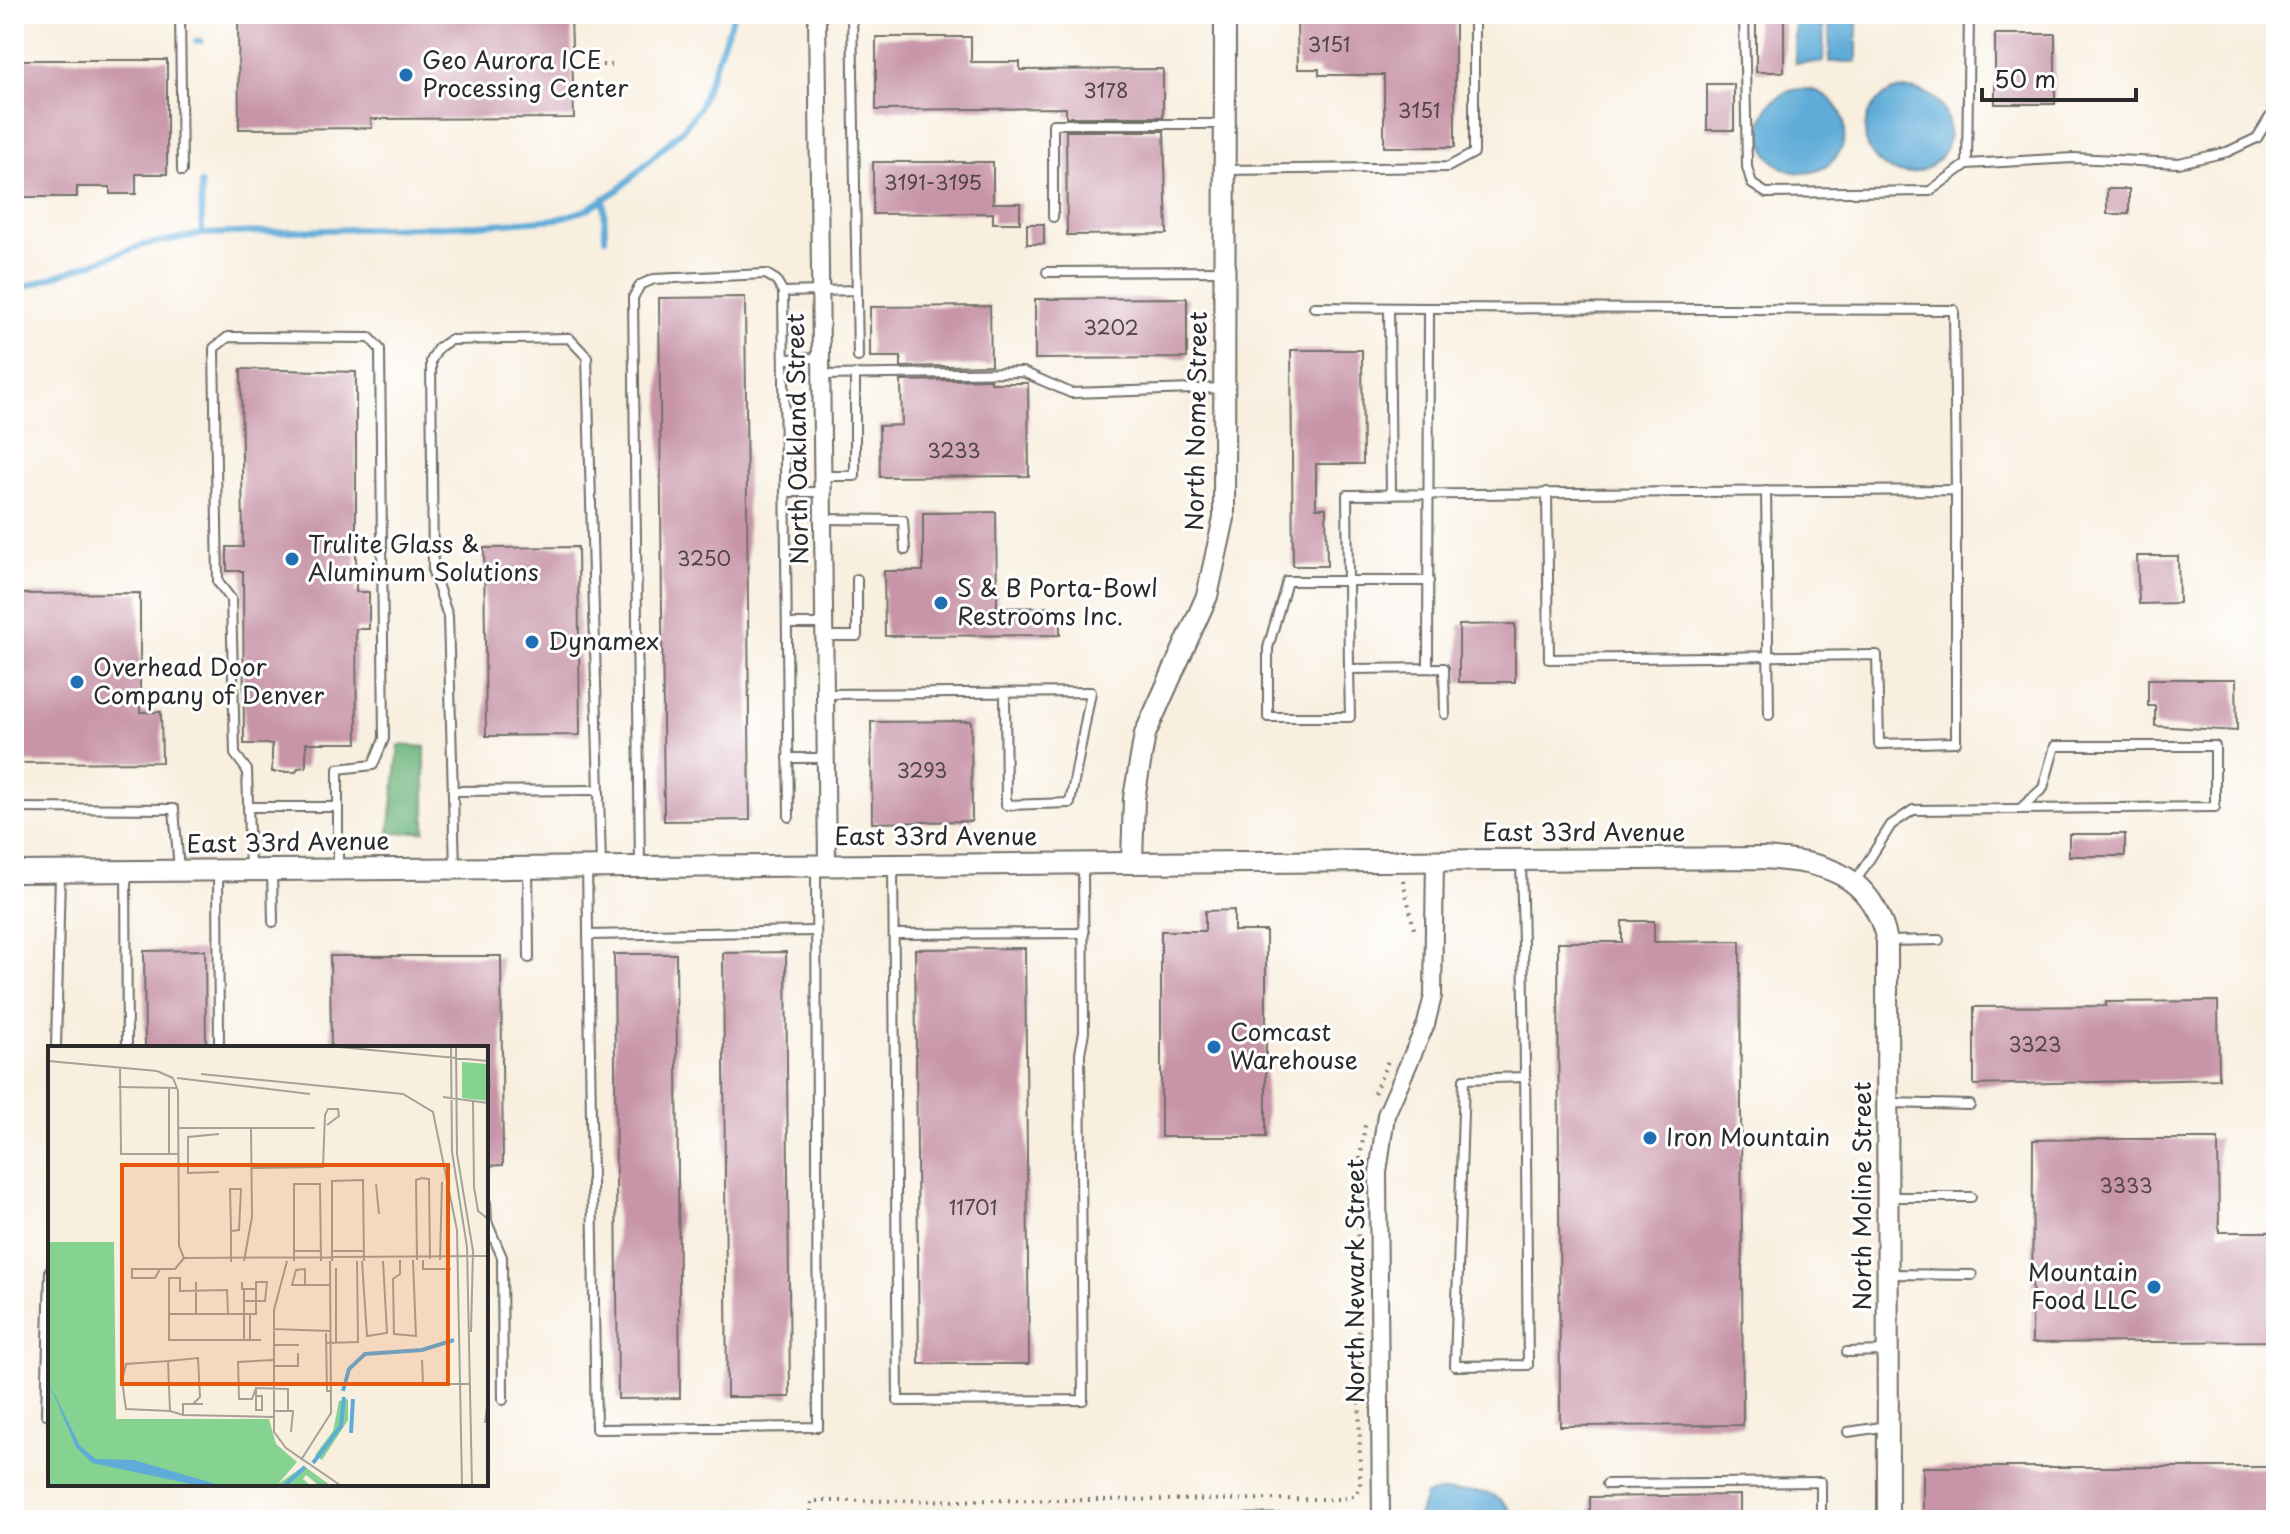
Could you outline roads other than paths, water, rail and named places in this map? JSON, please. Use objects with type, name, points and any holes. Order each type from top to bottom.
[{"type":"street","name":"North Oakland Street","points":[[817,14],[826,758],[821,864]]},
{"type":"street","name":"North Nome Street","points":[[1132,861],[1134,798],[1145,734],[1207,596],[1220,545],[1226,488],[1225,14]]},
{"type":"street","name":"East 33rd Avenue","points":[[14,872],[1132,861],[1784,859],[1827,867],[1854,882]]},
{"type":"street","name":"North Newark Street","points":[[1381,1519],[1378,1173],[1386,1115],[1432,1003],[1436,967],[1435,860]]},
{"type":"street","name":"North Moline Street","points":[[1854,882],[1875,904],[1887,941],[1888,1520]]},
{"type":"lane","points":[[180,14],[182,171]]},
{"type":"lane","points":[[852,14],[858,357]]},
{"type":"lane","points":[[1225,170],[1448,167],[1474,153],[1474,14]]},
{"type":"lane","points":[[1744,14],[1747,167],[1752,184],[1766,193],[1930,191],[1967,164],[2074,158],[2179,163],[2227,152],[2257,138],[2276,107]]},
{"type":"lane","points":[[1967,164],[1969,14]]},
{"type":"lane","points":[[1053,217],[1053,124],[1225,124]]},
{"type":"lane","points":[[1047,272],[1226,271]]},
{"type":"lane","points":[[640,866],[633,298],[640,285],[654,279],[766,274],[776,280],[783,292],[789,817]]},
{"type":"lane","points":[[783,292],[857,290]]},
{"type":"lane","points":[[1314,307],[1954,310],[1956,742],[1879,744],[1877,655],[1549,659],[1547,492]]},
{"type":"lane","points":[[1389,308],[1391,495]]},
{"type":"lane","points":[[1428,668],[1429,308]]},
{"type":"lane","points":[[250,870],[247,770],[235,754],[231,599],[218,582],[214,348],[228,337],[370,338],[380,349],[384,739],[373,765],[338,769],[338,869]]},
{"type":"lane","points":[[455,868],[448,616],[433,572],[431,361],[438,348],[450,340],[569,338],[587,357],[598,790],[588,935],[596,1429],[818,1427],[816,931],[821,864]]},
{"type":"lane","points":[[784,359],[821,358]]},
{"type":"lane","points":[[822,375],[1023,372],[1071,393],[1226,388]]},
{"type":"lane","points":[[785,492],[855,476],[855,376]]},
{"type":"lane","points":[[1429,581],[1347,581],[1287,581],[1268,648],[1268,717],[1350,717],[1347,581],[1347,495],[1956,490]]},
{"type":"lane","points":[[1766,491],[1769,715]]},
{"type":"lane","points":[[823,519],[903,520],[905,550]]},
{"type":"lane","points":[[787,624],[857,636],[857,579]]},
{"type":"lane","points":[[1349,669],[1444,668],[1445,714]]},
{"type":"lane","points":[[825,694],[1091,692],[1070,803],[1006,805],[1005,693]]},
{"type":"lane","points":[[1854,882],[1891,825],[1913,810],[2020,809],[2215,807],[2215,746],[2055,746],[2043,788],[2020,809]]},
{"type":"lane","points":[[788,758],[826,758]]},
{"type":"lane","points":[[454,791],[598,790]]},
{"type":"lane","points":[[248,807],[337,807]]},
{"type":"lane","points":[[14,808],[174,809],[179,870]]},
{"type":"lane","points":[[1521,859],[1528,1365],[1455,1366],[1464,1079],[1524,1077]]},
{"type":"lane","points":[[893,863],[898,1401],[1037,1401],[1083,1400],[1080,1053],[1084,1032],[1083,862]]},
{"type":"lane","points":[[528,867],[529,958]]},
{"type":"lane","points":[[218,870],[219,1046]]},
{"type":"lane","points":[[272,870],[273,922]]},
{"type":"lane","points":[[56,1046],[60,871]]},
{"type":"lane","points":[[126,871],[127,1046]]},
{"type":"lane","points":[[588,935],[816,931]]},
{"type":"lane","points":[[894,934],[1084,933]]},
{"type":"lane","points":[[1887,941],[1939,940]]},
{"type":"lane","points":[[1889,1103],[1970,1105]]},
{"type":"lane","points":[[1889,1197],[1971,1197]]},
{"type":"lane","points":[[488,1224],[502,1257],[503,1400]]},
{"type":"lane","points":[[1889,1274],[1972,1275]]},
{"type":"lane","points":[[46,1414],[48,1342]]},
{"type":"lane","points":[[1847,1352],[1889,1351]]},
{"type":"lane","points":[[1848,1432],[1889,1425]]},
{"type":"lane","points":[[1607,1484],[1821,1482],[1821,1520]]},
{"type":"lane","points":[[901,1520],[1381,1519]]},
{"type":"water","points":[[1795,14],[1823,14],[1824,62],[1795,63]]},
{"type":"water","points":[[1829,14],[1857,14],[1857,62],[1830,62]]},
{"type":"water","points":[[1803,89],[1819,92],[1833,101],[1842,115],[1845,131],[1842,147],[1833,161],[1819,170],[1803,173],[1787,170],[1773,161],[1764,147],[1761,131],[1764,115],[1773,101],[1787,92]]},
{"type":"water","points":[[1907,89],[1923,92],[1937,101],[1946,115],[1949,131],[1946,147],[1937,161],[1923,170],[1907,173],[1891,170],[1877,161],[1868,147],[1865,131],[1868,115],[1877,101],[1891,92]]},
{"type":"water","points":[[1473,1491],[1493,1495],[1509,1508],[1514,1520],[1417,1520],[1425,1495]]},
{"type":"waterway","points":[[655,18],[661,14]]},
{"type":"waterway","points":[[14,291],[143,245],[202,234],[479,225],[557,219],[586,210],[618,190],[683,129],[699,108],[734,14]]},
{"type":"waterway","points":[[196,41],[201,41]]},
{"type":"waterway","points":[[201,184],[202,234]]},
{"type":"waterway","points":[[604,198],[605,238]]},
{"type":"tram line","points":[[14,1478],[22,1520]]},
{"type":"place","name":"Geo Aurora ICE Processing Center","points":[[406,75]]},
{"type":"place","name":"Trulite Glass & Aluminum Solutions","points":[[292,559]]},
{"type":"place","name":"S & B Porta-Bowl Restrooms Inc.","points":[[941,603]]},
{"type":"place","name":"Dynamex","points":[[532,642]]},
{"type":"place","name":"Overhead Door Company of Denver","points":[[77,682]]},
{"type":"place","name":"Comcast Warehouse","points":[[1214,1047]]},
{"type":"place","name":"Iron Mountain","points":[[1650,1138]]},
{"type":"place","name":"Mountain Food LLC","points":[[2154,1287]]}]
